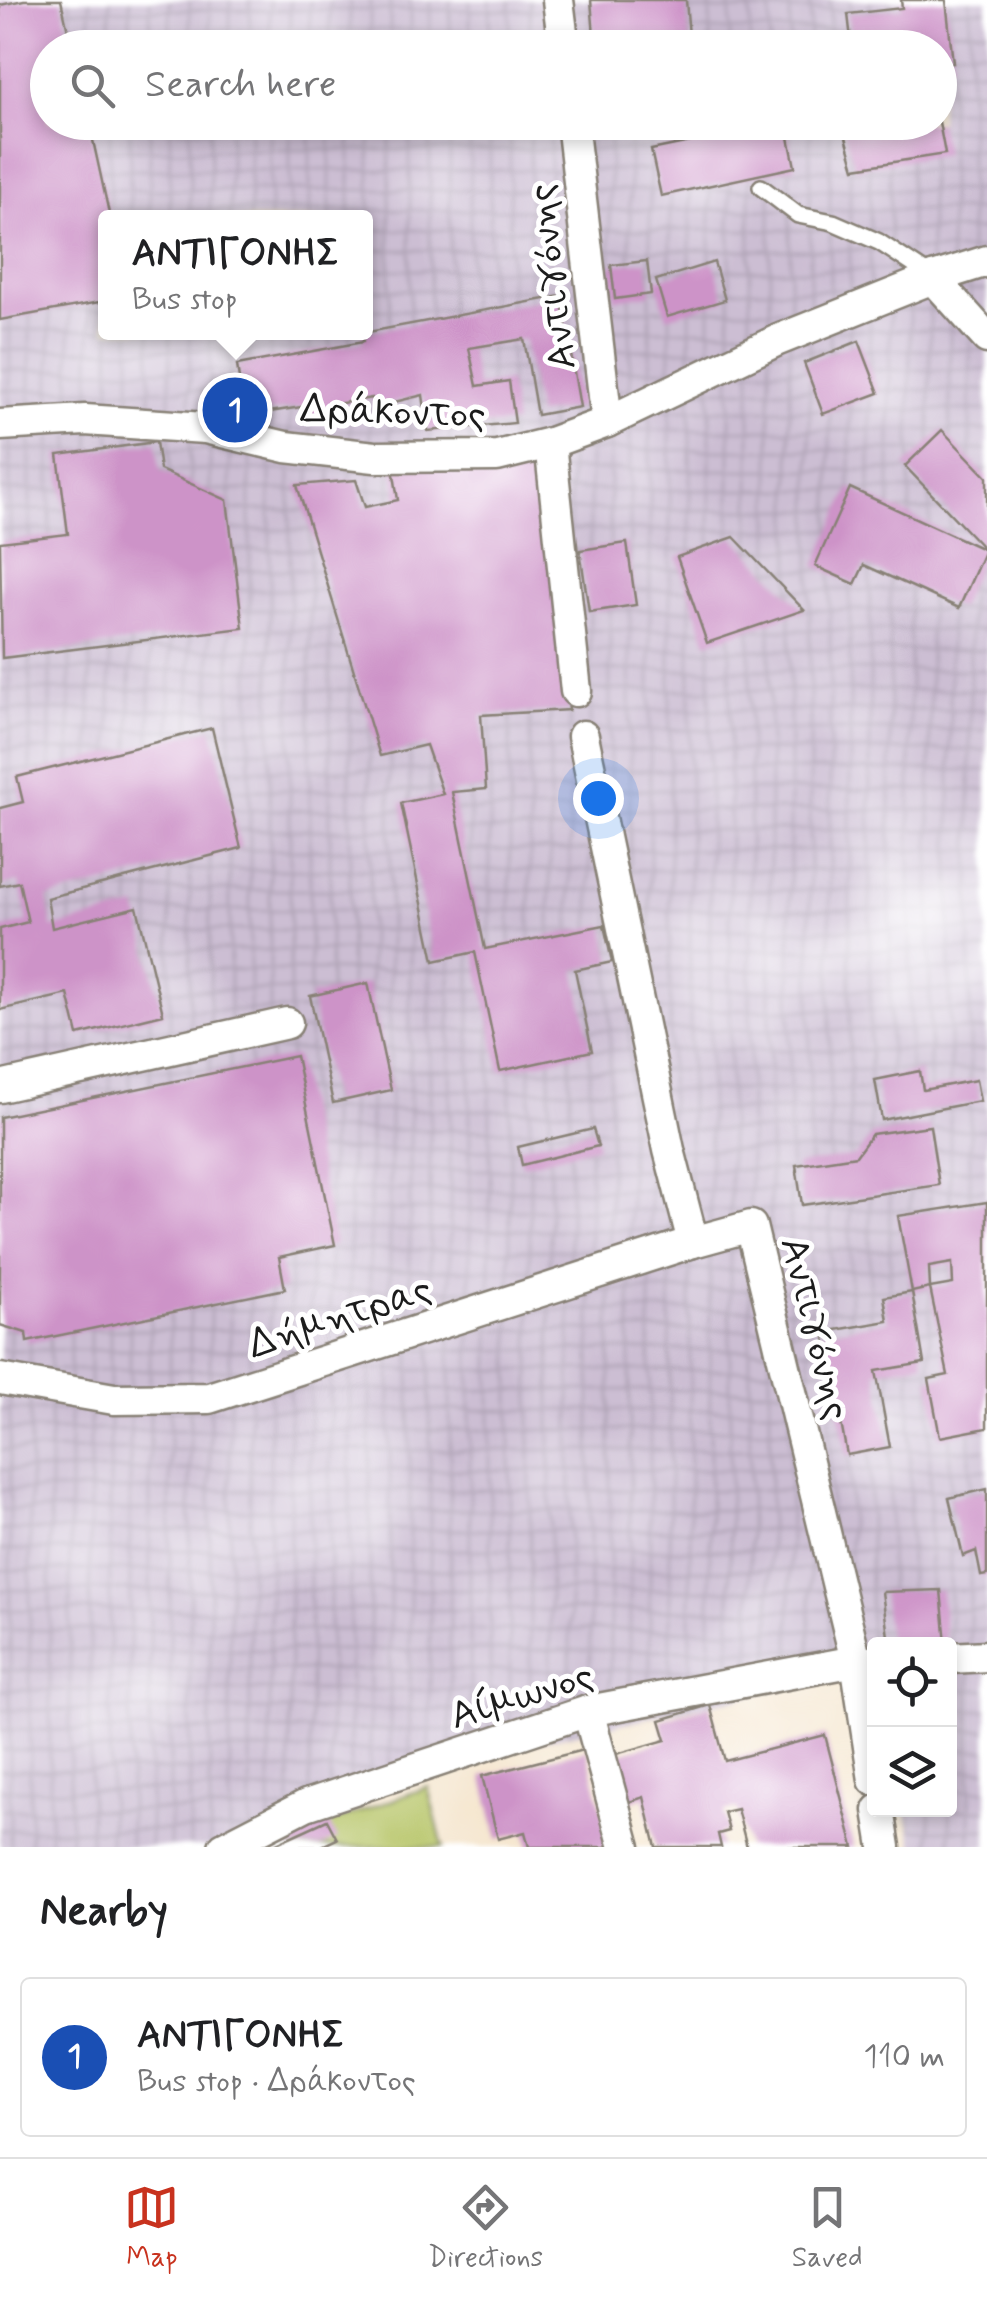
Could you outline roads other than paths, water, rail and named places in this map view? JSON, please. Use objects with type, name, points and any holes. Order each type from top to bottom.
[{"type":"street","points":[[558,0],[562,30]]},
{"type":"street","name":"Αντιγόνης","points":[[574,140],[607,422]]},
{"type":"street","name":"Δράκοντος","points":[[0,424],[86,420],[206,428],[286,447],[375,456],[496,456],[550,443],[607,422],[778,340],[987,261]]},
{"type":"street","points":[[934,278],[987,338]]},
{"type":"street","points":[[550,443],[576,691]]},
{"type":"street","points":[[583,736],[668,1150],[693,1242]]},
{"type":"street","points":[[0,1087],[287,1023]]},
{"type":"street","name":"Αντιγόνης","points":[[693,1242],[751,1226],[865,1661],[870,1727]]},
{"type":"street","name":"Δήμητρας","points":[[0,1379],[114,1399],[209,1398],[693,1242]]},
{"type":"street","points":[[957,1658],[987,1656]]},
{"type":"street","name":"Αίμωνος","points":[[224,1847],[306,1805],[588,1711],[865,1661]]},
{"type":"street","points":[[588,1711],[625,1847]]},
{"type":"street","points":[[880,1817],[885,1847]]},
{"type":"lane","points":[[760,188],[798,216],[833,222],[879,242],[934,278]]},
{"type":"place","name":"ΑΝΤΙΓΟΝΗΣ","points":[[235,410]]}]
